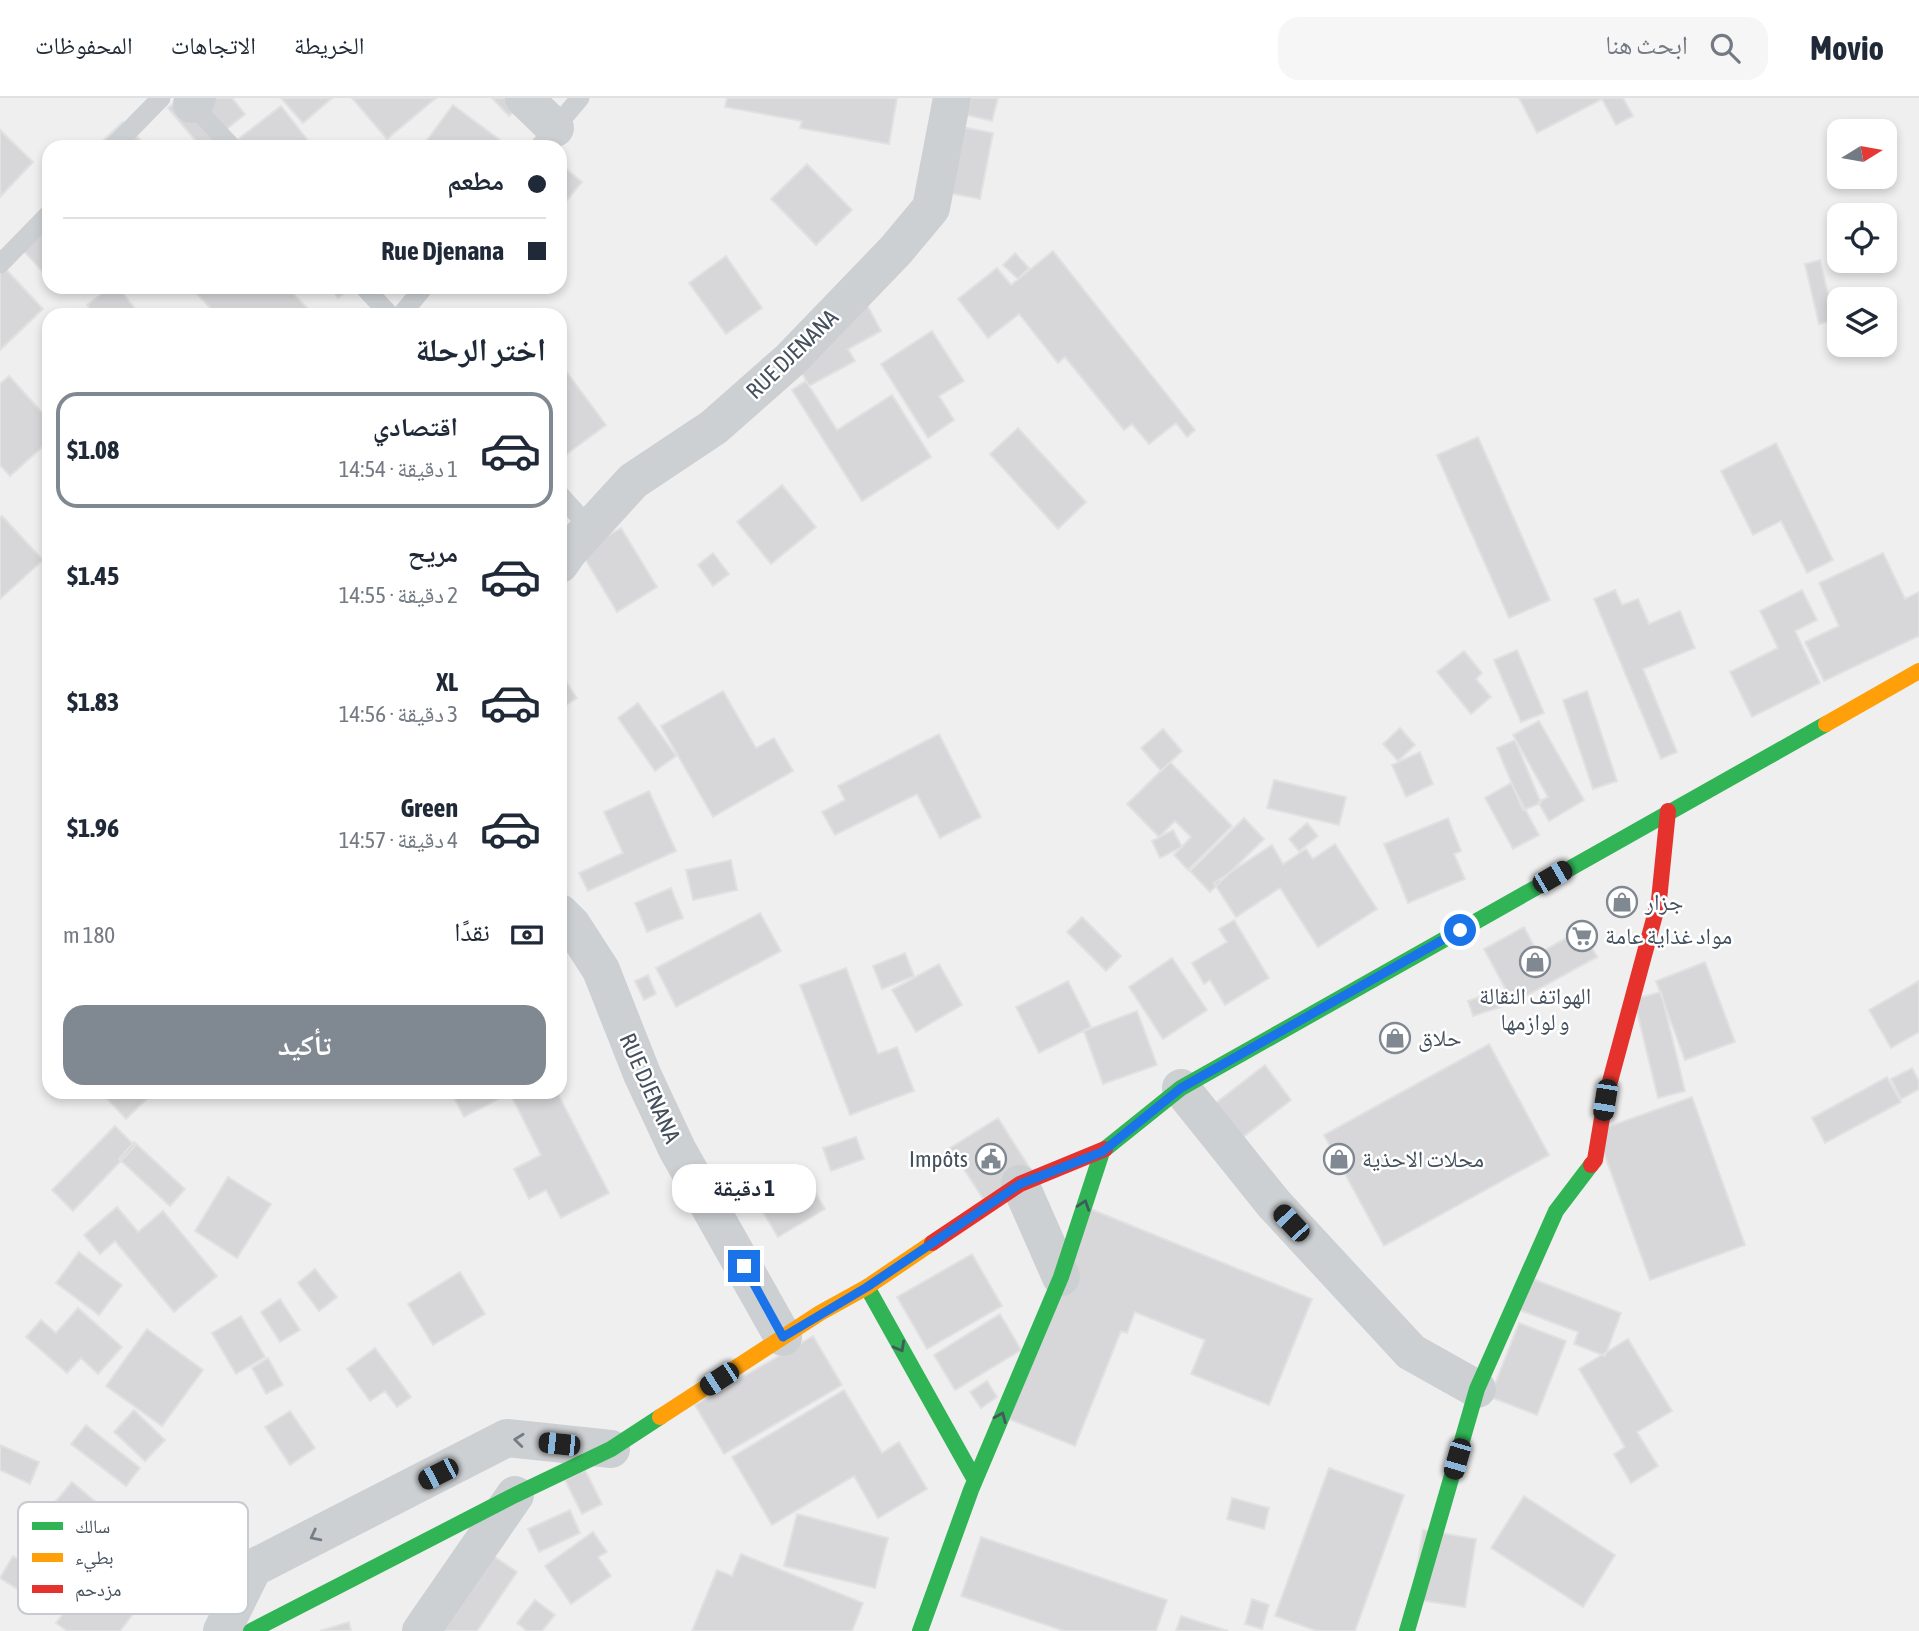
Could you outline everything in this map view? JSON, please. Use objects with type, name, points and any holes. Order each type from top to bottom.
[{"type":"main road","points":[[265,1628],[516,1495],[611,1449],[783,1337],[867,1287],[1020,1184],[1102,1152],[1181,1088],[1919,671]]},
{"type":"main road","points":[[1407,1631],[1477,1389],[1556,1211],[1595,1160],[1611,1074],[1659,900],[1668,811]]},
{"type":"main road","points":[[920,1631],[975,1480],[1060,1277],[1102,1152]]},
{"type":"main road","points":[[867,1287],[975,1480]]},
{"type":"street","points":[[524,98],[547,138]]},
{"type":"street","name":"RUE DJENANA","points":[[567,555],[633,481],[714,427],[790,360],[896,250],[931,208],[952,98]]},
{"type":"street","name":"RUE DJENANA","points":[[567,920],[601,970],[642,1074],[677,1149],[783,1337]]},
{"type":"street","points":[[1181,1088],[1274,1204],[1411,1352],[1477,1389]]},
{"type":"street","points":[[1020,1184],[1060,1277]]},
{"type":"street","points":[[248,1578],[253,1568],[507,1438],[611,1449]]},
{"type":"street","points":[[421,1631],[516,1495]]},
{"type":"street","points":[[222,1631],[230,1614]]},
{"type":"lane","points":[[547,138],[580,98]]},
{"type":"lane","points":[[123,140],[184,99],[225,140]]},
{"type":"lane","points":[[0,264],[42,221]]},
{"type":"lane","points":[[370,294],[384,308]]},
{"type":"lane","points":[[407,308],[418,294]]},
{"type":"lane","points":[[567,502],[590,527]]},
{"type":"building","points":[[180,98],[232,98],[245,114],[227,129],[229,140],[195,140],[168,108]]},
{"type":"building","points":[[281,98],[332,98],[303,123]]},
{"type":"building","points":[[352,98],[436,98],[387,139]]},
{"type":"building","points":[[492,98],[528,98],[509,116]]},
{"type":"building","points":[[727,98],[897,98],[889,144],[800,128],[802,121],[725,107]]},
{"type":"building","points":[[971,98],[998,98],[992,121],[967,115]]},
{"type":"building","points":[[1519,98],[1623,98],[1633,116],[1616,125],[1602,99],[1537,133]]},
{"type":"building","points":[[453,105],[500,140],[427,140]]},
{"type":"building","points":[[281,106],[308,140],[237,140]]},
{"type":"building","points":[[123,122],[140,140],[104,140]]},
{"type":"building","points":[[947,124],[993,133],[980,199],[934,190]]},
{"type":"building","points":[[0,130],[33,162],[0,197]]},
{"type":"building","points":[[807,164],[852,210],[816,245],[771,199]]},
{"type":"building","points":[[567,170],[582,182],[567,200]]},
{"type":"building","points":[[42,229],[42,271],[13,239]]},
{"type":"building","points":[[1053,251],[1195,430],[1187,437],[1176,423],[1149,444],[1132,424],[1124,430],[1065,357],[1058,363],[1019,314],[988,338],[958,299],[997,268],[1011,285]]},
{"type":"building","points":[[1015,253],[1029,268],[1018,279],[1003,265]]},
{"type":"building","points":[[726,256],[762,308],[726,334],[689,283]]},
{"type":"building","points":[[1820,260],[1827,290],[1827,322],[1819,324],[1805,264]]},
{"type":"building","points":[[0,263],[42,308],[0,350]]},
{"type":"building","points":[[101,294],[124,294],[134,308],[89,308],[87,305]]},
{"type":"building","points":[[197,294],[294,294],[307,308],[210,308]]},
{"type":"building","points":[[865,301],[881,331],[848,349],[855,361],[809,386],[786,344]]},
{"type":"building","points":[[932,331],[964,381],[939,396],[954,420],[928,438],[881,364]]},
{"type":"building","points":[[567,372],[606,425],[567,454]]},
{"type":"building","points":[[9,376],[42,412],[42,447],[10,476],[0,465],[0,384]]},
{"type":"building","points":[[806,381],[837,430],[892,395],[931,457],[862,501],[792,390]]},
{"type":"building","points":[[1018,428],[1086,502],[1058,529],[990,454]]},
{"type":"building","points":[[1478,437],[1550,600],[1509,618],[1437,455]]},
{"type":"building","points":[[1776,443],[1833,560],[1807,573],[1781,521],[1753,535],[1721,471]]},
{"type":"building","points":[[782,485],[816,527],[771,564],[737,522]]},
{"type":"building","points":[[2,516],[42,561],[0,599]]},
{"type":"building","points":[[621,528],[657,587],[617,612],[581,552]]},
{"type":"building","points":[[713,553],[729,574],[713,586],[698,565]]},
{"type":"building","points":[[1883,553],[1905,599],[1919,592],[1919,636],[1824,681],[1805,642],[1839,626],[1819,583]]},
{"type":"building","points":[[1615,590],[1622,605],[1638,599],[1649,624],[1680,611],[1695,648],[1643,669],[1677,752],[1661,759],[1594,599]]},
{"type":"building","points":[[1802,590],[1817,620],[1795,631],[1820,683],[1752,717],[1730,672],[1778,648],[1760,611]]},
{"type":"building","points":[[1517,650],[1544,713],[1521,722],[1494,660]]},
{"type":"building","points":[[1464,651],[1482,673],[1476,679],[1491,697],[1471,714],[1437,672]]},
{"type":"building","points":[[567,683],[577,698],[567,704]]},
{"type":"building","points":[[723,691],[756,748],[774,738],[793,771],[713,817],[661,726]]},
{"type":"building","points":[[1587,691],[1617,781],[1593,789],[1563,700]]},
{"type":"building","points":[[638,703],[676,756],[655,771],[618,718]]},
{"type":"building","points":[[1539,721],[1584,800],[1549,821],[1538,802],[1548,797],[1513,735]]},
{"type":"building","points":[[1400,728],[1415,745],[1398,761],[1383,744]]},
{"type":"building","points":[[1163,729],[1182,751],[1161,771],[1141,748]]},
{"type":"building","points":[[939,734],[981,817],[940,838],[917,794],[835,835],[822,812],[845,800],[838,786]]},
{"type":"building","points":[[1515,740],[1541,803],[1523,810],[1497,748]]},
{"type":"building","points":[[1420,752],[1433,784],[1406,797],[1392,765]]},
{"type":"building","points":[[1170,762],[1232,826],[1188,870],[1174,855],[1191,837],[1175,821],[1159,837],[1127,804]]},
{"type":"building","points":[[1274,780],[1346,797],[1339,825],[1267,808]]},
{"type":"building","points":[[1511,783],[1539,835],[1513,849],[1485,798]]},
{"type":"building","points":[[649,791],[676,851],[588,891],[579,873],[623,853],[604,812]]},
{"type":"building","points":[[1244,818],[1264,839],[1210,892],[1190,871]]},
{"type":"building","points":[[1448,818],[1461,851],[1454,854],[1465,879],[1408,903],[1384,844]]},
{"type":"building","points":[[1307,823],[1318,836],[1299,851],[1289,839]]},
{"type":"building","points":[[1173,830],[1182,847],[1160,858],[1152,841]]},
{"type":"building","points":[[1335,844],[1377,909],[1318,947],[1280,888],[1236,917],[1214,883],[1272,845],[1283,864],[1306,849],[1313,859]]},
{"type":"building","points":[[731,860],[737,890],[693,900],[686,870]]},
{"type":"building","points":[[671,888],[683,918],[647,932],[635,903]]},
{"type":"building","points":[[760,913],[781,951],[676,1007],[656,968]]},
{"type":"building","points":[[1082,917],[1121,956],[1106,971],[1067,932]]},
{"type":"building","points":[[1234,920],[1269,978],[1225,1005],[1210,980],[1204,984],[1192,963],[1227,942],[1219,929]]},
{"type":"building","points":[[1524,927],[1538,954],[1582,929],[1597,957],[1513,1003],[1484,949]]},
{"type":"building","points":[[905,953],[914,976],[882,989],[873,966]]},
{"type":"building","points":[[1172,958],[1207,1010],[1163,1039],[1129,987]]},
{"type":"building","points":[[1705,962],[1735,1042],[1685,1060],[1656,981]]},
{"type":"building","points":[[939,964],[962,1005],[916,1032],[892,990]]},
{"type":"building","points":[[846,968],[878,1054],[897,1047],[914,1091],[850,1115],[800,985]]},
{"type":"building","points":[[648,975],[656,994],[644,1000],[635,981]]},
{"type":"building","points":[[1068,981],[1091,1027],[1039,1053],[1016,1007]]},
{"type":"building","points":[[1919,981],[1919,1032],[1891,1048],[1869,1010]]},
{"type":"building","points":[[1495,992],[1501,1007],[1473,1016],[1468,1001]]},
{"type":"building","points":[[1661,992],[1685,1091],[1658,1098],[1634,999]]},
{"type":"building","points":[[1137,1011],[1157,1065],[1103,1084],[1084,1031]]},
{"type":"building","points":[[1489,1044],[1549,1155],[1384,1246],[1324,1135]]},
{"type":"building","points":[[1265,1065],[1291,1100],[1234,1144],[1208,1109]]},
{"type":"building","points":[[1912,1068],[1919,1081],[1919,1089],[1901,1099],[1891,1079]]},
{"type":"building","points":[[1887,1077],[1901,1102],[1825,1143],[1812,1118]]},
{"type":"building","points":[[1692,1097],[1745,1245],[1650,1280],[1596,1131]]},
{"type":"building","points":[[107,1099],[147,1099],[126,1119]]},
{"type":"building","points":[[455,1099],[498,1099],[464,1117]]},
{"type":"building","points":[[513,1099],[561,1099],[609,1193],[561,1218],[546,1190],[529,1199],[514,1169],[541,1155]]},
{"type":"building","name":"Impôts","points":[[998,1118],[1031,1170],[984,1200],[950,1148]]},
{"type":"building","points":[[115,1126],[135,1146],[73,1211],[52,1190]]},
{"type":"building","points":[[856,1137],[864,1159],[831,1171],[823,1148]]},
{"type":"building","points":[[134,1142],[185,1189],[170,1206],[119,1159]]},
{"type":"building","points":[[799,1165],[825,1209],[778,1237],[751,1192]]},
{"type":"building","points":[[228,1177],[271,1204],[237,1258],[195,1231]]},
{"type":"building","points":[[117,1207],[138,1232],[163,1211],[217,1276],[174,1312],[115,1241],[100,1254],[84,1235]]},
{"type":"building","points":[[1088,1208],[1312,1299],[1269,1405],[1191,1374],[1205,1340],[1135,1312],[1127,1333],[1121,1331],[1075,1446],[1004,1417]]},
{"type":"building","points":[[79,1252],[122,1285],[99,1315],[56,1283]]},
{"type":"building","points":[[972,1254],[1002,1306],[927,1349],[897,1297]]},
{"type":"building","points":[[315,1269],[337,1297],[319,1311],[298,1283]]},
{"type":"building","points":[[460,1272],[485,1314],[433,1345],[408,1304]]},
{"type":"building","points":[[1528,1277],[1621,1313],[1605,1356],[1574,1344],[1578,1332],[1517,1309]]},
{"type":"building","points":[[280,1299],[300,1330],[280,1342],[261,1312]]},
{"type":"building","points":[[78,1308],[122,1347],[98,1374],[81,1358],[67,1373],[26,1337],[41,1320],[56,1333]]},
{"type":"building","points":[[1000,1314],[1021,1350],[955,1390],[934,1355]]},
{"type":"building","points":[[241,1316],[265,1357],[236,1374],[212,1333]]},
{"type":"building","points":[[1519,1323],[1566,1341],[1537,1415],[1490,1397]]},
{"type":"building","points":[[147,1329],[203,1370],[162,1426],[106,1386]]},
{"type":"building","points":[[813,1336],[842,1385],[724,1454],[695,1405]]},
{"type":"building","points":[[1628,1339],[1672,1411],[1637,1432],[1658,1466],[1631,1483],[1614,1454],[1625,1447],[1579,1369]]},
{"type":"building","points":[[375,1348],[411,1397],[397,1407],[385,1391],[370,1401],[347,1369]]},
{"type":"building","points":[[268,1358],[283,1385],[266,1394],[252,1368]]},
{"type":"building","points":[[987,1381],[997,1397],[981,1408],[970,1392]]},
{"type":"building","points":[[844,1390],[882,1453],[899,1442],[927,1489],[878,1518],[854,1476],[772,1525],[732,1457]]},
{"type":"building","points":[[134,1410],[165,1440],[145,1461],[114,1432]]},
{"type":"building","points":[[290,1411],[315,1448],[290,1465],[265,1427]]},
{"type":"building","points":[[86,1425],[140,1468],[126,1486],[71,1444]]},
{"type":"building","points":[[0,1445],[39,1462],[30,1484],[0,1470]]},
{"type":"building","points":[[1329,1468],[1404,1495],[1355,1631],[1317,1631],[1275,1616]]},
{"type":"building","points":[[585,1470],[602,1504],[582,1514],[565,1480]]},
{"type":"building","points":[[72,1482],[96,1502],[55,1502]]},
{"type":"building","points":[[1524,1496],[1615,1555],[1583,1607],[1491,1548]]},
{"type":"building","points":[[1232,1498],[1269,1508],[1264,1529],[1227,1519]]},
{"type":"building","points":[[570,1510],[580,1533],[539,1552],[528,1529]]},
{"type":"building","points":[[797,1514],[888,1538],[875,1588],[784,1566]]},
{"type":"building","points":[[1423,1530],[1476,1539],[1465,1607],[1412,1599]]},
{"type":"building","points":[[593,1532],[607,1552],[598,1557],[611,1576],[571,1604],[545,1566]]},
{"type":"building","points":[[981,1537],[1167,1600],[1156,1631],[1064,1631],[961,1596]]},
{"type":"building","points":[[470,1540],[517,1572],[477,1631],[422,1631]]},
{"type":"building","points":[[741,1554],[863,1603],[852,1631],[692,1631],[717,1570],[732,1576]]},
{"type":"building","points":[[13,1556],[18,1559],[18,1589],[0,1578]]},
{"type":"building","points":[[1252,1599],[1269,1605],[1262,1629],[1245,1624]]},
{"type":"building","points":[[535,1600],[555,1615],[542,1631],[527,1631],[517,1623]]},
{"type":"building","points":[[63,1614],[133,1614],[120,1631],[67,1631],[56,1623]]},
{"type":"building","points":[[1181,1616],[1228,1631],[1176,1631]]},
{"type":"building","points":[[349,1622],[351,1631],[320,1631]]},
{"type":"traffic: fast","points":[[1105,1149],[1181,1088],[1826,724]]},
{"type":"traffic: fast","points":[[920,1631],[971,1490],[1061,1277],[1102,1152]]},
{"type":"traffic: fast","points":[[1407,1631],[1477,1389],[1556,1211],[1591,1165]]},
{"type":"traffic: fast","points":[[867,1287],[975,1480]]},
{"type":"traffic: fast","points":[[251,1631],[515,1495],[611,1449],[660,1417]]},
{"type":"traffic: slow","points":[[1826,724],[1919,671]]},
{"type":"traffic: slow","points":[[660,1417],[932,1243]]},
{"type":"traffic: jam","points":[[1591,1165],[1595,1160],[1605,1100],[1659,900],[1668,811]]},
{"type":"traffic: jam","points":[[932,1243],[1020,1184],[1105,1149]]},
{"type":"place","name":"جزار","points":[[1622,902]]},
{"type":"place","name":"مواد غذاية عامة","points":[[1582,936]]},
{"type":"place","name":"الهواتف النقالة و لوازمها","points":[[1535,962]]},
{"type":"place","name":"حلاق","points":[[1395,1038]]},
{"type":"place","name":"Impôts","points":[[991,1159]]},
{"type":"place","name":"محلات الاحذية","points":[[1339,1159]]},
{"type":"route","points":[[744,1266],[783,1337],[867,1287],[1020,1184],[1102,1152],[1181,1088],[1460,930]]}]
